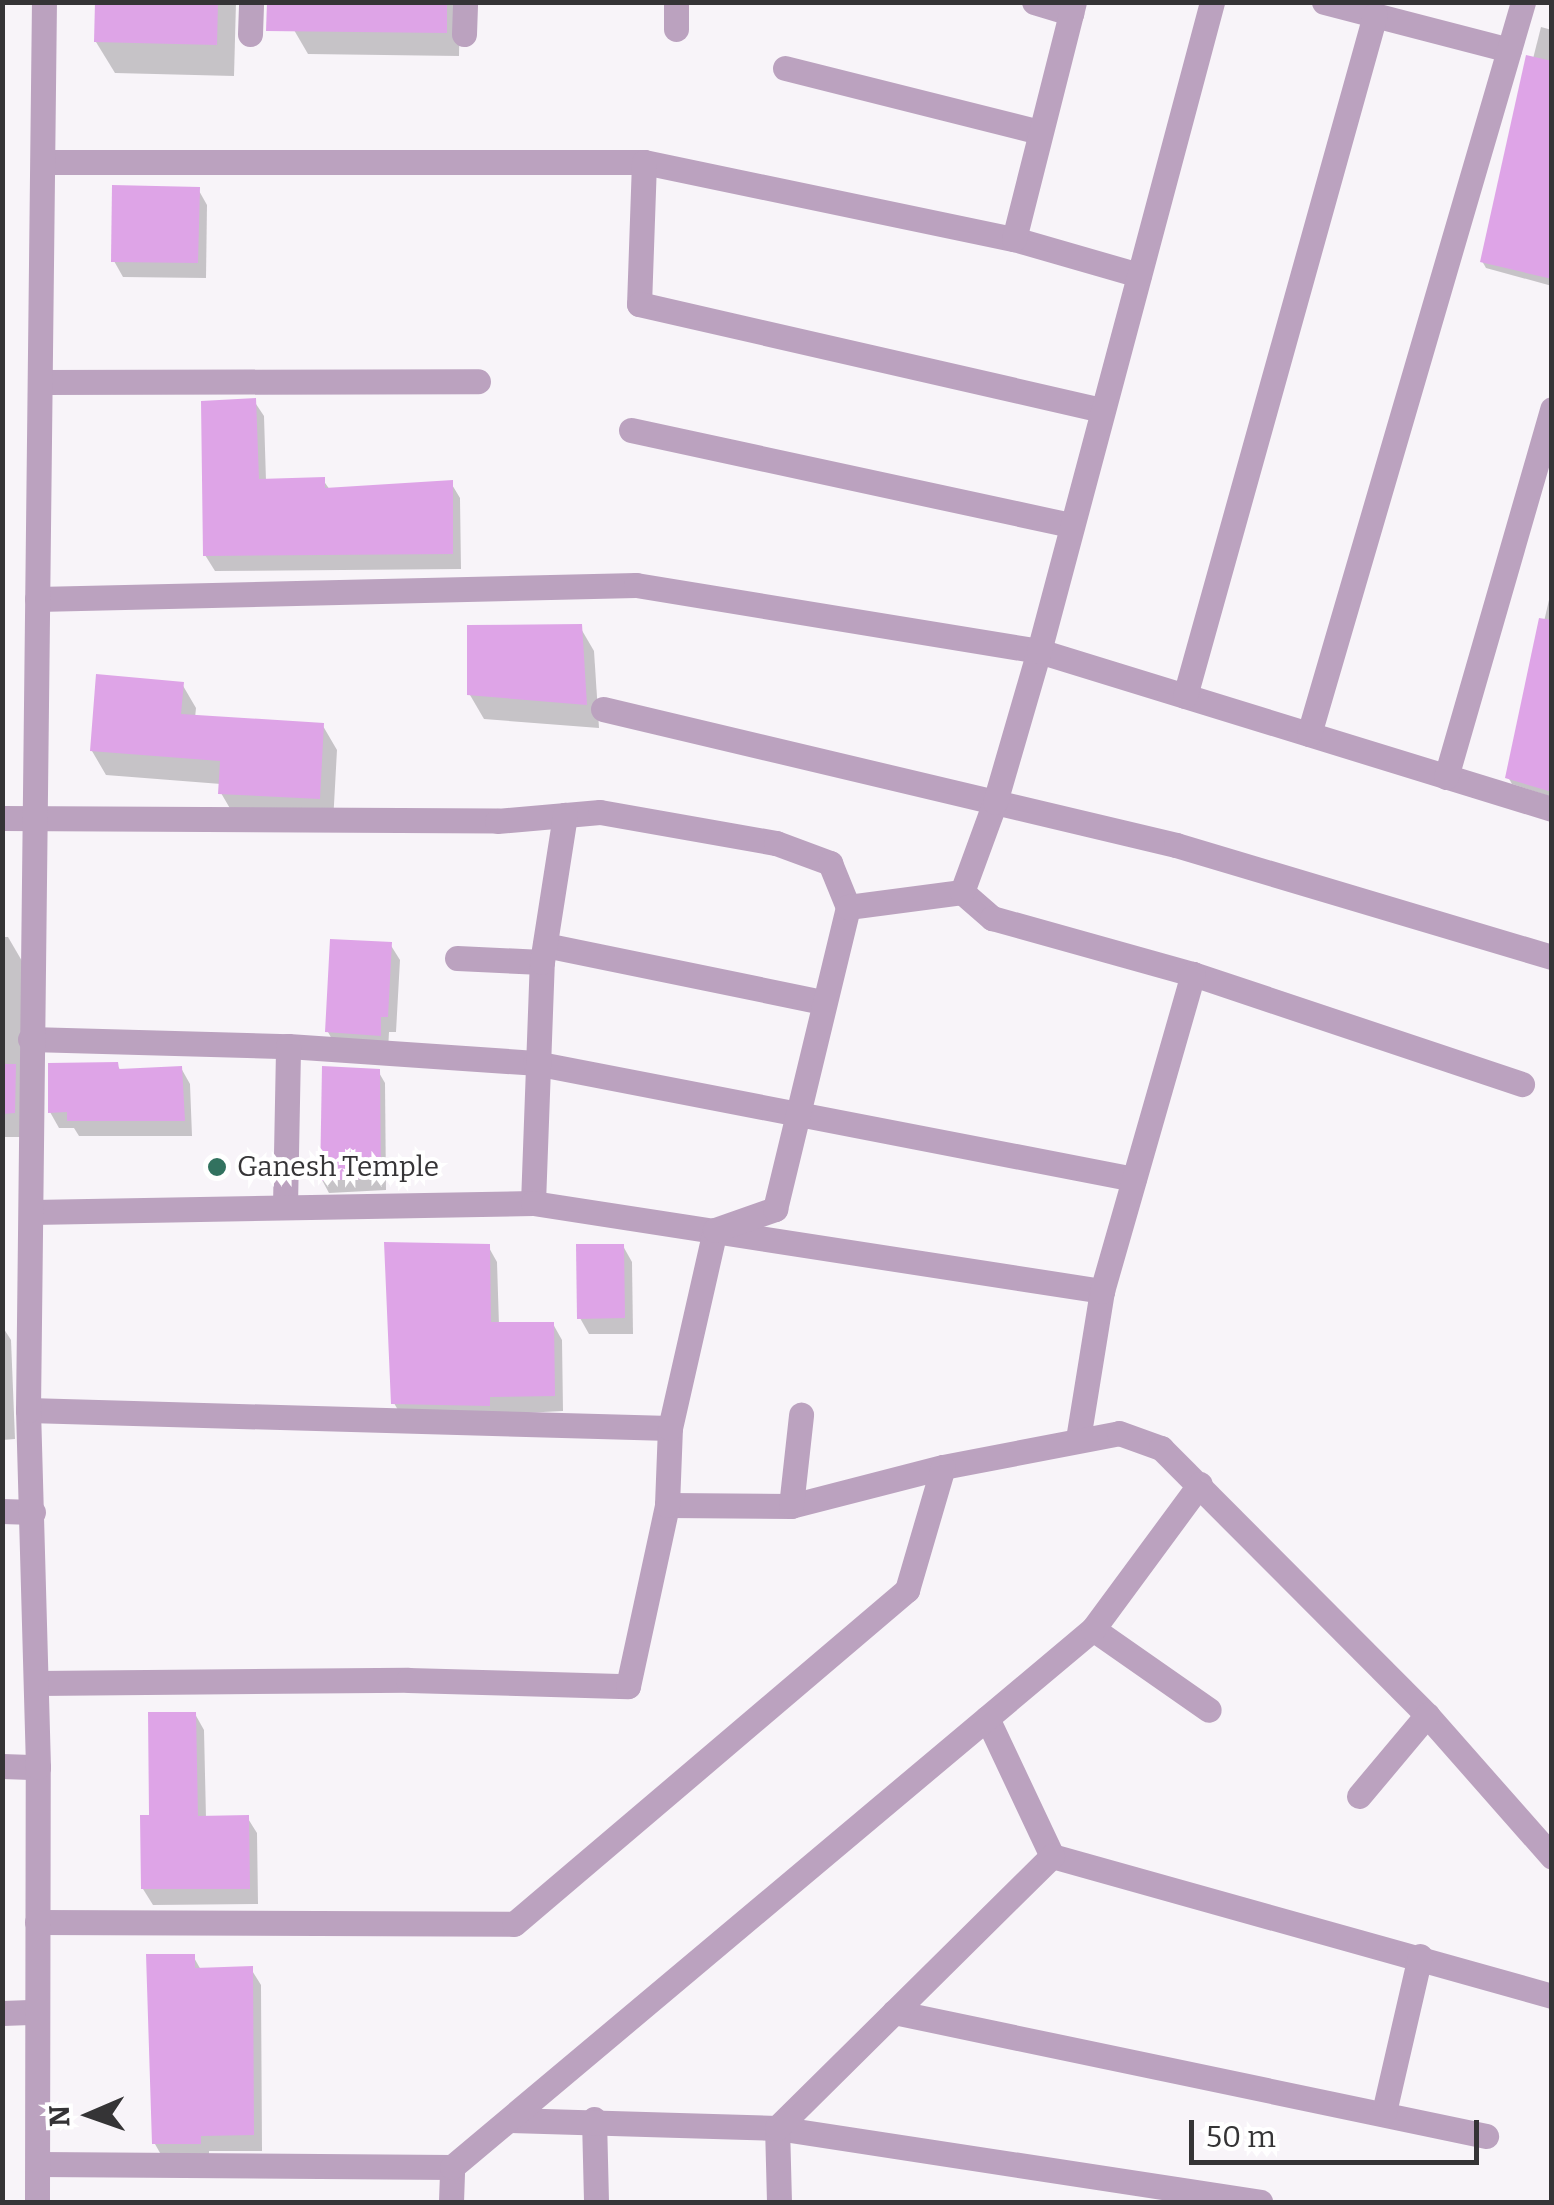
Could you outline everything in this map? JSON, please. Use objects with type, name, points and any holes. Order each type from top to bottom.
[{"type":"street","points":[[37,2202],[38,1766],[28,1410],[44,2]]},
{"type":"street","points":[[250,34],[251,2]]},
{"type":"street","points":[[464,34],[465,2]]},
{"type":"street","points":[[676,2],[676,29]]},
{"type":"street","points":[[1014,239],[1073,8],[1034,2]]},
{"type":"street","points":[[962,892],[995,802],[1039,651],[1212,2]]},
{"type":"street","points":[[1324,2],[1509,50]]},
{"type":"street","points":[[1309,734],[1523,2]]},
{"type":"street","points":[[1185,696],[1374,15]]},
{"type":"street","points":[[785,68],[1040,132]]},
{"type":"street","points":[[43,162],[644,162],[1014,239],[1140,275]]},
{"type":"street","points":[[644,162],[639,304],[1101,410]]},
{"type":"street","points":[[40,382],[478,381]]},
{"type":"street","points":[[1446,776],[1552,409]]},
{"type":"street","points":[[631,430],[1072,525]]},
{"type":"street","points":[[37,600],[636,585],[1039,651],[1552,809]]},
{"type":"street","points":[[603,708],[1176,845],[1552,957]]},
{"type":"street","points":[[2,818],[497,822],[600,812],[776,842],[830,863],[848,907],[775,1209],[715,1230]]},
{"type":"street","points":[[533,1203],[543,953],[565,815]]},
{"type":"street","points":[[848,907],[962,892],[992,918],[1194,974],[1522,1084]]},
{"type":"street","points":[[456,958],[543,953],[822,1002]]},
{"type":"street","points":[[1078,1439],[1102,1291],[1194,974]]},
{"type":"street","points":[[30,1040],[288,1046],[536,1063],[1134,1179]]},
{"type":"street","points":[[286,1206],[288,1046]]},
{"type":"street","points":[[32,1212],[533,1203],[1102,1291]]},
{"type":"street","points":[[37,1683],[408,1680],[628,1686],[667,1504],[670,1428],[715,1230]]},
{"type":"street","points":[[28,1410],[670,1428]]},
{"type":"street","points":[[790,1506],[801,1416]]},
{"type":"street","points":[[667,1504],[790,1506],[944,1466],[1119,1433],[1161,1448],[1428,1715],[1552,1857]]},
{"type":"street","points":[[37,1922],[514,1924],[907,1590],[944,1466]]},
{"type":"street","points":[[40,2164],[452,2167],[1093,1628],[1200,1484]]},
{"type":"street","points":[[2,1511],[33,1512]]},
{"type":"street","points":[[1093,1628],[1210,1710]]},
{"type":"street","points":[[1359,1796],[1428,1715]]},
{"type":"street","points":[[987,1718],[1052,1856],[1552,1996]]},
{"type":"street","points":[[2,1766],[38,1766]]},
{"type":"street","points":[[778,2202],[777,2128],[1052,1856]]},
{"type":"street","points":[[1384,2112],[1420,1956]]},
{"type":"street","points":[[2,2013],[37,2012]]},
{"type":"street","points":[[894,2012],[1486,2136]]},
{"type":"street","points":[[510,2120],[594,2119],[777,2128],[1260,2202]]},
{"type":"street","points":[[594,2119],[596,2202]]},
{"type":"street","points":[[451,2202],[452,2167]]},
{"type":"building","points":[[95,2],[218,2],[217,45],[94,42]]},
{"type":"building","points":[[267,2],[447,2],[447,33],[266,31]]},
{"type":"building","points":[[1526,55],[1552,61],[1552,279],[1480,262]]},
{"type":"building","points":[[112,185],[200,187],[198,263],[111,262]]},
{"type":"building","points":[[256,398],[259,479],[325,477],[325,488],[453,480],[453,554],[203,556],[201,401]]},
{"type":"building","points":[[1539,618],[1552,620],[1552,792],[1505,778]]},
{"type":"building","points":[[582,624],[587,705],[467,695],[467,625]]},
{"type":"building","points":[[96,674],[184,682],[181,714],[324,723],[320,799],[218,794],[220,761],[90,751]]},
{"type":"building","points":[[330,939],[392,942],[388,1017],[381,1017],[381,1036],[325,1032]]},
{"type":"building","points":[[118,1062],[119,1069],[182,1066],[185,1121],[67,1121],[67,1112],[48,1113],[48,1063]]},
{"type":"building","points":[[2,1064],[16,1064],[15,1113],[2,1114]]},
{"type":"building","points":[[322,1066],[380,1069],[381,1178],[320,1181]]},
{"type":"building","points":[[384,1242],[490,1244],[491,1322],[554,1322],[555,1396],[490,1397],[490,1406],[391,1404]]},
{"type":"building","points":[[576,1244],[624,1244],[625,1318],[577,1319]]},
{"type":"building","points":[[148,1712],[196,1712],[198,1816],[249,1815],[250,1889],[141,1889],[140,1815],[149,1815]]},
{"type":"building","points":[[146,1954],[195,1954],[195,1968],[253,1966],[254,2135],[201,2136],[201,2144],[152,2144]]},
{"type":"place","name":"Ganesh Temple","points":[[217,1167]]}]
